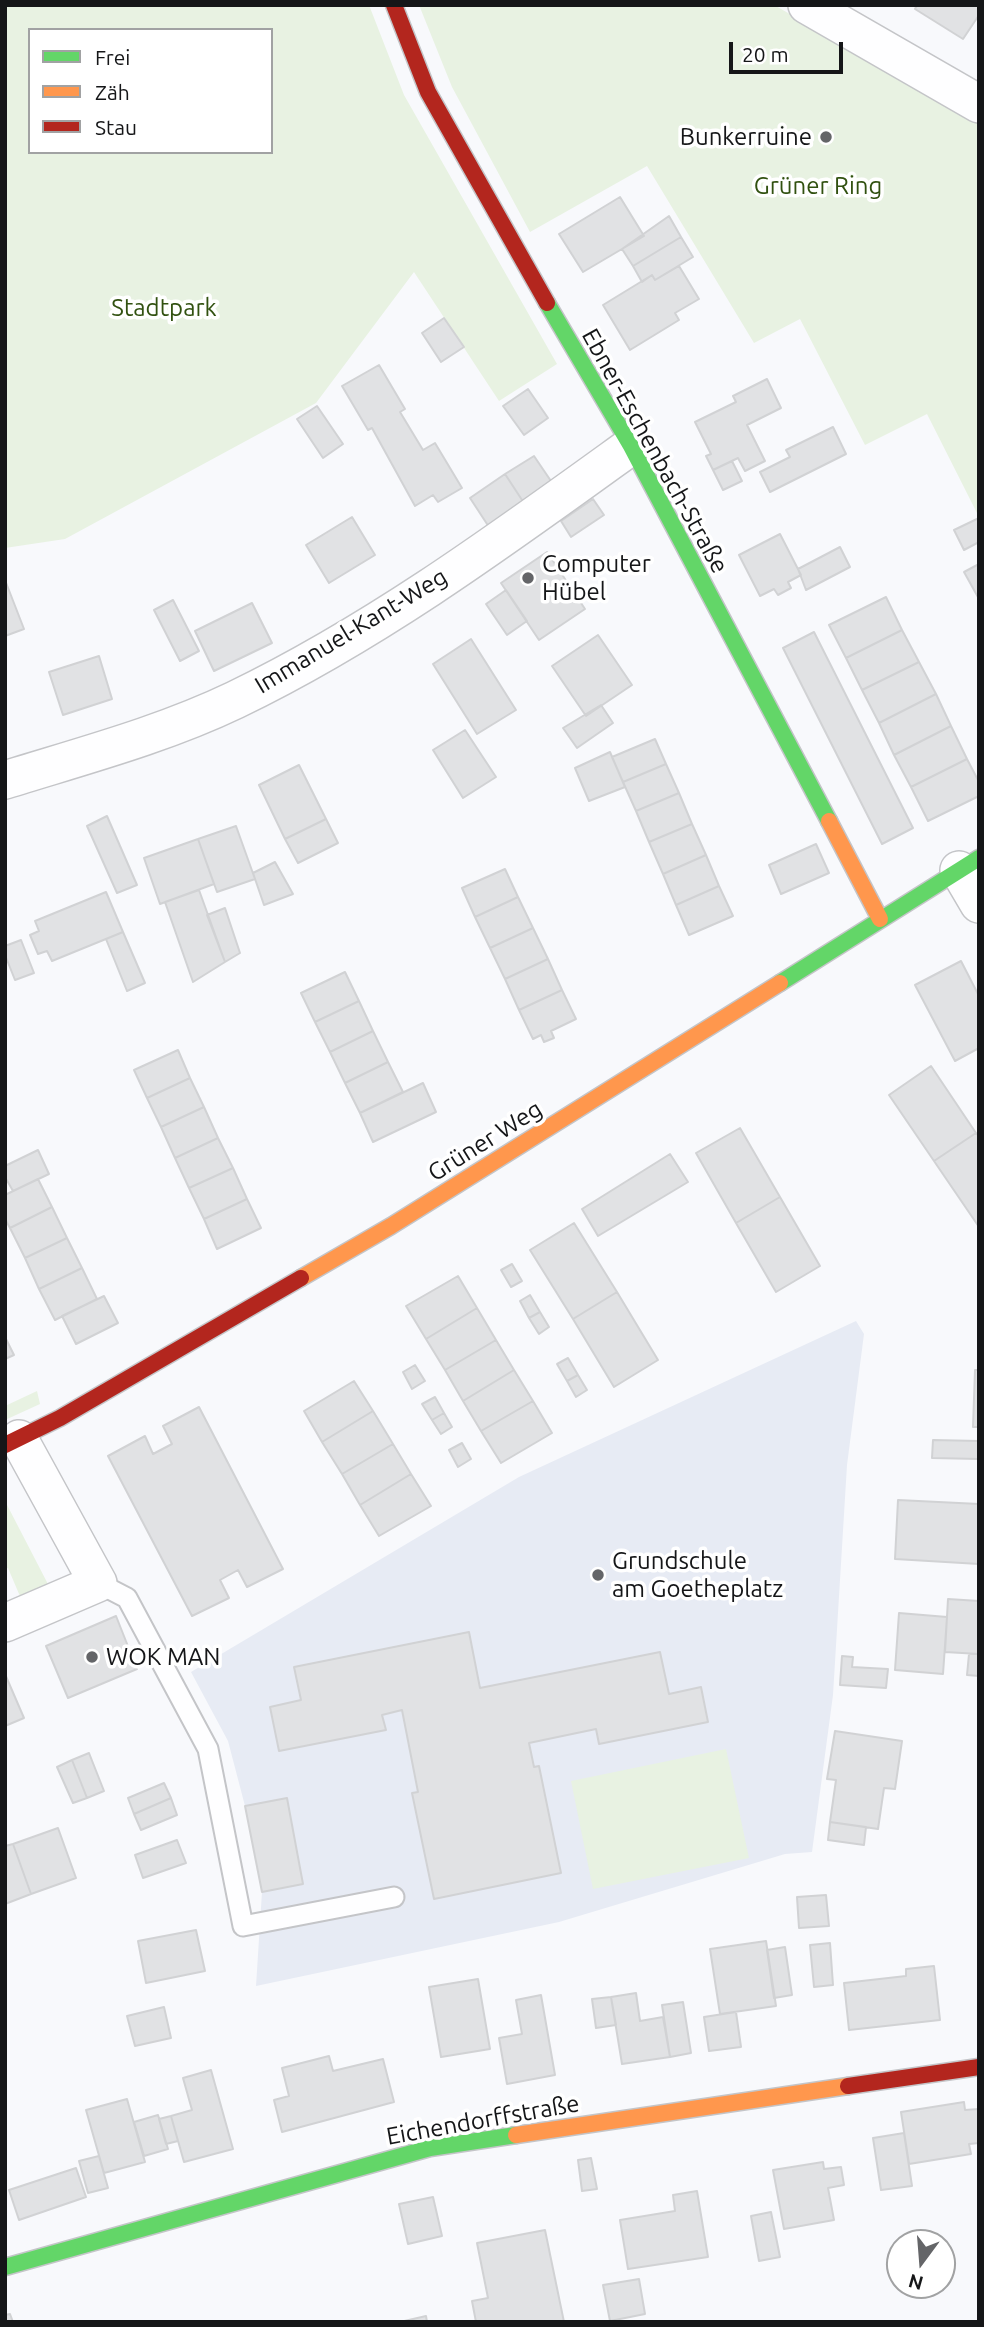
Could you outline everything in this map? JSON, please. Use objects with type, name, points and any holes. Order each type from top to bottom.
[{"type":"street","name":"Ebner-Eschenbach-Straße","points":[[394,5],[428,92],[505,232],[631,446],[880,919]]},
{"type":"street","points":[[807,5],[979,104]]},
{"type":"street","name":"Immanuel-Kant-Weg","points":[[5,780],[157,732],[233,701],[299,668],[431,584],[631,446]]},
{"type":"street","points":[[969,864],[979,904]]},
{"type":"street","name":"Grüner Weg","points":[[12,1442],[231,1321],[391,1226],[969,864]]},
{"type":"street","points":[[5,1623],[99,1583],[12,1442]]},
{"type":"street","name":"Eichendorffstraße","points":[[5,2267],[430,2148],[979,2067]]},
{"type":"lane","points":[[99,1583],[127,1598],[208,1749],[243,1926],[394,1897]]},
{"type":"shaded area","name":"Grundschule am Goetheplatz","points":[[856,1321],[864,1334],[847,1465],[833,1695],[812,1852],[785,1854],[559,1922],[256,1986],[262,1892],[245,1806],[228,1741],[191,1672],[519,1477]]},
{"type":"green space","name":"Stadtpark","points":[[5,5],[369,5],[404,95],[557,364],[499,401],[414,272],[316,403],[65,539],[5,548]]},
{"type":"green space","name":"Grüner Ring","points":[[419,5],[774,5],[979,122],[979,517],[927,414],[865,445],[800,319],[754,343],[647,166],[530,232],[452,87]]},
{"type":"green space","points":[[37,1391],[40,1404],[5,1420],[5,1406]]},
{"type":"green space","points":[[5,1501],[50,1588],[22,1601],[8,1568],[5,1569]]},
{"type":"green space","points":[[726,1749],[749,1858],[593,1889],[571,1781]]},
{"type":"building","points":[[917,5],[979,5],[979,15],[963,39],[915,9]]},
{"type":"building","points":[[620,197],[644,236],[583,272],[559,234]]},
{"type":"building","points":[[669,216],[681,237],[633,266],[622,249]]},
{"type":"building","points":[[681,237],[693,257],[655,280],[652,275],[642,282],[633,266]]},
{"type":"building","points":[[679,266],[699,299],[675,313],[679,320],[630,350],[603,305],[652,275],[655,280]]},
{"type":"building","points":[[444,318],[464,347],[441,362],[422,333]]},
{"type":"building","points":[[379,365],[405,409],[400,412],[423,450],[435,443],[462,488],[438,502],[433,495],[415,506],[372,428],[368,430],[342,386]]},
{"type":"building","points":[[767,379],[781,408],[747,425],[765,461],[745,471],[738,458],[713,470],[706,456],[711,454],[695,422],[736,402],[733,396]]},
{"type":"building","points":[[528,389],[548,418],[524,435],[503,406]]},
{"type":"building","points":[[317,406],[343,444],[323,458],[297,419]]},
{"type":"building","points":[[833,427],[846,454],[770,492],[760,472],[790,457],[786,450]]},
{"type":"building","points":[[534,456],[553,484],[524,503],[505,474]]},
{"type":"building","points":[[732,461],[742,481],[723,490],[713,470]]},
{"type":"building","points":[[505,474],[524,503],[489,527],[470,498]]},
{"type":"building","points":[[593,499],[604,515],[571,537],[561,521]]},
{"type":"building","points":[[352,517],[375,555],[329,583],[306,545]]},
{"type":"building","points":[[979,518],[979,542],[964,550],[954,530]]},
{"type":"building","points":[[780,534],[801,575],[788,582],[791,588],[778,595],[774,589],[760,596],[739,555]]},
{"type":"building","points":[[840,547],[850,567],[806,590],[798,569]]},
{"type":"building","points":[[547,552],[585,609],[539,640],[501,583]]},
{"type":"building","points":[[979,564],[979,599],[964,572]]},
{"type":"building","points":[[5,580],[24,629],[5,636]]},
{"type":"building","points":[[506,590],[527,621],[507,635],[486,604]]},
{"type":"building","points":[[886,597],[902,630],[846,658],[829,625]]},
{"type":"building","points":[[173,600],[199,651],[180,661],[154,610]]},
{"type":"building","points":[[252,603],[272,643],[214,671],[195,631]]},
{"type":"building","points":[[902,630],[919,662],[862,690],[846,658]]},
{"type":"building","points":[[814,632],[913,828],[882,844],[783,648]]},
{"type":"building","points":[[598,635],[632,685],[586,716],[552,666]]},
{"type":"building","points":[[471,639],[516,710],[477,734],[433,664]]},
{"type":"building","points":[[99,656],[112,699],[63,715],[49,672]]},
{"type":"building","points":[[919,662],[936,694],[879,723],[862,690]]},
{"type":"building","points":[[936,694],[951,726],[894,755],[879,723]]},
{"type":"building","points":[[601,705],[613,723],[577,748],[563,728]]},
{"type":"building","points":[[951,726],[967,759],[911,787],[894,755]]},
{"type":"building","points":[[465,730],[496,777],[463,798],[433,750]]},
{"type":"building","points":[[655,739],[666,764],[623,782],[612,757]]},
{"type":"building","points":[[610,752],[625,787],[589,801],[575,768]]},
{"type":"building","points":[[967,759],[979,782],[979,796],[928,821],[911,787]]},
{"type":"building","points":[[666,764],[679,793],[636,811],[623,782]]},
{"type":"building","points":[[299,765],[326,819],[285,839],[259,785]]},
{"type":"building","points":[[679,793],[692,824],[649,842],[636,811]]},
{"type":"building","points":[[107,816],[137,885],[117,893],[87,826]]},
{"type":"building","points":[[326,819],[338,843],[298,863],[285,839]]},
{"type":"building","points":[[692,824],[706,855],[663,874],[649,842]]},
{"type":"building","points":[[236,826],[255,879],[217,892],[198,839]]},
{"type":"building","points":[[198,839],[214,884],[160,904],[144,858]]},
{"type":"building","points":[[816,844],[829,873],[781,894],[769,865]]},
{"type":"building","points":[[706,855],[719,886],[676,905],[663,874]]},
{"type":"building","points":[[275,862],[293,894],[264,905],[253,873]]},
{"type":"building","points":[[505,869],[518,897],[475,917],[462,888]]},
{"type":"building","points":[[719,886],[733,916],[689,935],[676,905]]},
{"type":"building","points":[[199,890],[225,962],[193,982],[165,902]]},
{"type":"building","points":[[106,892],[123,932],[52,961],[47,951],[38,954],[30,935],[39,931],[35,921]]},
{"type":"building","points":[[518,897],[533,928],[490,948],[475,917]]},
{"type":"building","points":[[225,908],[240,953],[225,962],[207,915]]},
{"type":"building","points":[[533,928],[548,959],[505,979],[490,948]]},
{"type":"building","points":[[123,932],[145,983],[127,991],[106,939]]},
{"type":"building","points":[[21,940],[34,973],[15,980],[5,955],[5,946]]},
{"type":"building","points":[[548,959],[562,990],[519,1010],[505,979]]},
{"type":"building","points":[[961,961],[979,996],[979,1048],[955,1061],[915,985]]},
{"type":"building","points":[[345,972],[359,1001],[315,1022],[301,993]]},
{"type":"building","points":[[562,990],[576,1019],[551,1031],[554,1038],[544,1042],[541,1035],[533,1039],[519,1010]]},
{"type":"building","points":[[359,1001],[373,1031],[330,1052],[315,1022]]},
{"type":"building","points":[[373,1031],[388,1062],[345,1083],[330,1052]]},
{"type":"building","points":[[178,1050],[190,1078],[147,1098],[134,1070]]},
{"type":"building","points":[[388,1062],[403,1092],[360,1113],[345,1083]]},
{"type":"building","points":[[931,1066],[976,1133],[934,1161],[889,1095]]},
{"type":"building","points":[[190,1078],[204,1107],[161,1127],[147,1098]]},
{"type":"building","points":[[423,1083],[436,1112],[373,1142],[360,1113]]},
{"type":"building","points":[[204,1107],[218,1138],[175,1158],[161,1127]]},
{"type":"building","points":[[740,1128],[780,1197],[736,1223],[696,1153]]},
{"type":"building","points":[[976,1133],[979,1136],[979,1227],[934,1161]]},
{"type":"building","points":[[218,1138],[233,1168],[189,1188],[175,1158]]},
{"type":"building","points":[[38,1150],[49,1174],[13,1191],[5,1177],[5,1166]]},
{"type":"building","points":[[670,1154],[688,1182],[598,1236],[582,1209]]},
{"type":"building","points":[[233,1168],[247,1199],[204,1219],[189,1188]]},
{"type":"building","points":[[38,1179],[52,1207],[10,1228],[5,1219],[5,1195]]},
{"type":"building","points":[[780,1197],[820,1266],[776,1292],[736,1223]]},
{"type":"building","points":[[247,1199],[261,1228],[217,1249],[204,1219]]},
{"type":"building","points":[[52,1207],[67,1238],[25,1258],[10,1228]]},
{"type":"building","points":[[574,1223],[617,1292],[573,1319],[530,1250]]},
{"type":"building","points":[[67,1238],[82,1268],[39,1289],[25,1258]]},
{"type":"building","points":[[512,1264],[522,1281],[511,1287],[501,1270]]},
{"type":"building","points":[[82,1268],[97,1299],[55,1320],[39,1289]]},
{"type":"building","points":[[458,1276],[477,1308],[426,1339],[406,1306]]},
{"type":"building","points":[[617,1292],[658,1360],[614,1387],[573,1319]]},
{"type":"building","points":[[530,1295],[540,1312],[529,1318],[520,1301]]},
{"type":"building","points":[[104,1296],[118,1323],[76,1344],[62,1316]]},
{"type":"building","points":[[477,1308],[496,1340],[445,1370],[426,1339]]},
{"type":"building","points":[[540,1312],[549,1327],[539,1334],[529,1318]]},
{"type":"building","points":[[5,1337],[14,1355],[5,1359]]},
{"type":"building","points":[[496,1340],[514,1370],[463,1401],[445,1370]]},
{"type":"building","points":[[568,1358],[578,1375],[567,1381],[557,1364]]},
{"type":"building","points":[[415,1365],[425,1381],[412,1389],[403,1372]]},
{"type":"building","points":[[514,1370],[533,1401],[481,1431],[463,1401]]},
{"type":"building","points":[[975,1370],[979,1370],[979,1427],[973,1427]]},
{"type":"building","points":[[578,1375],[587,1390],[576,1397],[567,1381]]},
{"type":"building","points":[[354,1381],[373,1411],[322,1442],[304,1411]]},
{"type":"building","points":[[435,1397],[444,1413],[432,1420],[422,1404]]},
{"type":"building","points":[[533,1401],[552,1433],[501,1463],[481,1431]]},
{"type":"building","points":[[199,1407],[283,1569],[247,1587],[238,1570],[220,1580],[229,1598],[192,1616],[108,1456],[145,1436],[153,1454],[172,1444],[163,1426]]},
{"type":"building","points":[[373,1411],[393,1444],[342,1474],[322,1442]]},
{"type":"building","points":[[444,1413],[452,1427],[441,1434],[432,1420]]},
{"type":"building","points":[[933,1440],[979,1441],[979,1459],[932,1458]]},
{"type":"building","points":[[462,1443],[471,1459],[458,1467],[449,1450]]},
{"type":"building","points":[[393,1444],[411,1474],[360,1505],[342,1474]]},
{"type":"building","points":[[411,1474],[431,1506],[379,1536],[360,1505]]},
{"type":"building","points":[[898,1500],[979,1504],[979,1564],[895,1559]]},
{"type":"building","points":[[948,1599],[979,1601],[979,1654],[945,1652]]},
{"type":"building","points":[[899,1613],[947,1617],[943,1674],[895,1670]]},
{"type":"building","name":"WOK MAN","points":[[116,1616],[137,1669],[68,1698],[46,1646]]},
{"type":"building","points":[[469,1632],[480,1688],[660,1652],[669,1694],[701,1687],[708,1722],[599,1744],[596,1729],[529,1743],[534,1767],[539,1766],[561,1873],[434,1899],[412,1793],[418,1792],[402,1710],[382,1715],[386,1730],[279,1751],[270,1707],[301,1700],[294,1667]]},
{"type":"building","points":[[969,1654],[979,1654],[979,1676],[967,1675]]},
{"type":"building","points":[[842,1656],[853,1657],[852,1667],[888,1669],[886,1688],[840,1685]]},
{"type":"building","points":[[5,1674],[24,1718],[5,1726]]},
{"type":"building","points":[[835,1731],[902,1741],[895,1789],[884,1788],[878,1829],[830,1822],[836,1780],[827,1779]]},
{"type":"building","points":[[89,1753],[104,1791],[87,1798],[72,1760]]},
{"type":"building","points":[[72,1760],[87,1798],[73,1803],[57,1767]]},
{"type":"building","points":[[164,1783],[171,1798],[134,1814],[128,1798]]},
{"type":"building","points":[[171,1798],[177,1815],[141,1830],[134,1814]]},
{"type":"building","points":[[287,1798],[303,1884],[262,1892],[245,1806]]},
{"type":"building","points":[[830,1822],[866,1827],[864,1845],[828,1840]]},
{"type":"building","points":[[58,1828],[76,1878],[31,1894],[13,1844]]},
{"type":"building","points":[[177,1840],[186,1863],[143,1878],[135,1855]]},
{"type":"building","points":[[13,1844],[31,1894],[5,1904],[5,1846]]},
{"type":"building","points":[[826,1895],[829,1926],[799,1928],[797,1897]]},
{"type":"building","points":[[196,1930],[205,1971],[146,1983],[138,1941]]},
{"type":"building","points":[[766,1941],[776,2006],[720,2014],[710,1949]]},
{"type":"building","points":[[830,1943],[833,1985],[814,1987],[810,1945]]},
{"type":"building","points":[[785,1947],[792,1995],[774,1998],[767,1950]]},
{"type":"building","points":[[934,1966],[940,2020],[849,2030],[844,1983],[906,1976],[906,1969]]},
{"type":"building","points":[[478,1979],[490,2049],[441,2057],[429,1987]]},
{"type":"building","points":[[636,1993],[640,2021],[663,2017],[670,2057],[622,2064],[611,1997]]},
{"type":"building","points":[[541,1995],[555,2075],[507,2084],[499,2038],[522,2034],[516,2000]]},
{"type":"building","points":[[611,1997],[616,2025],[596,2028],[592,1999]]},
{"type":"building","points":[[683,2002],[691,2053],[670,2057],[662,2005]]},
{"type":"building","points":[[164,2007],[171,2038],[135,2046],[127,2016]]},
{"type":"building","points":[[736,2012],[741,2047],[709,2051],[704,2017]]},
{"type":"building","points":[[329,2056],[333,2071],[383,2059],[394,2102],[282,2132],[274,2100],[289,2096],[282,2068]]},
{"type":"building","points":[[211,2070],[233,2149],[184,2162],[171,2116],[192,2110],[183,2078]]},
{"type":"building","points":[[127,2099],[145,2162],[104,2173],[86,2110]]},
{"type":"building","points":[[964,2102],[965,2110],[979,2109],[979,2143],[969,2144],[971,2154],[909,2164],[901,2112]]},
{"type":"building","points":[[158,2115],[168,2149],[144,2156],[134,2122]]},
{"type":"building","points":[[171,2116],[178,2141],[166,2144],[159,2119]]},
{"type":"building","points":[[904,2133],[912,2186],[881,2190],[873,2138]]},
{"type":"building","points":[[99,2156],[108,2188],[88,2193],[79,2161]]},
{"type":"building","points":[[591,2158],[597,2189],[582,2191],[578,2160]]},
{"type":"building","points":[[823,2162],[824,2169],[841,2167],[844,2185],[828,2188],[834,2220],[784,2229],[773,2170]]},
{"type":"building","points":[[76,2168],[86,2197],[19,2220],[9,2190]]},
{"type":"building","points":[[697,2191],[708,2257],[628,2269],[620,2220],[675,2211],[673,2195]]},
{"type":"building","points":[[433,2197],[442,2236],[408,2244],[399,2204]]},
{"type":"building","points":[[771,2212],[780,2257],[759,2261],[751,2216]]},
{"type":"building","points":[[545,2230],[564,2322],[476,2322],[472,2301],[488,2298],[477,2243]]},
{"type":"building","points":[[639,2279],[645,2314],[610,2321],[603,2285]]},
{"type":"building","points":[[10,2314],[13,2322],[5,2322],[5,2315]]},
{"type":"building","points":[[426,2316],[427,2322],[400,2322]]},
{"type":"traffic: fast","points":[[547,303],[631,446],[829,821]]},
{"type":"traffic: fast","points":[[780,983],[979,858]]},
{"type":"traffic: fast","points":[[5,2267],[430,2148],[516,2135]]},
{"type":"traffic: slow","points":[[829,821],[880,919]]},
{"type":"traffic: slow","points":[[301,1278],[391,1226],[780,983]]},
{"type":"traffic: slow","points":[[516,2135],[848,2086]]},
{"type":"traffic: jam","points":[[394,5],[428,92],[547,303]]},
{"type":"traffic: jam","points":[[5,1445],[60,1418],[301,1278]]},
{"type":"traffic: jam","points":[[848,2086],[979,2067]]},
{"type":"place","name":"Bunkerruine","points":[[826,137]]},
{"type":"place","name":"Computer Hübel","points":[[528,578]]},
{"type":"place","name":"Grundschule am Goetheplatz","points":[[598,1575]]},
{"type":"place","name":"WOK MAN","points":[[92,1657]]}]
